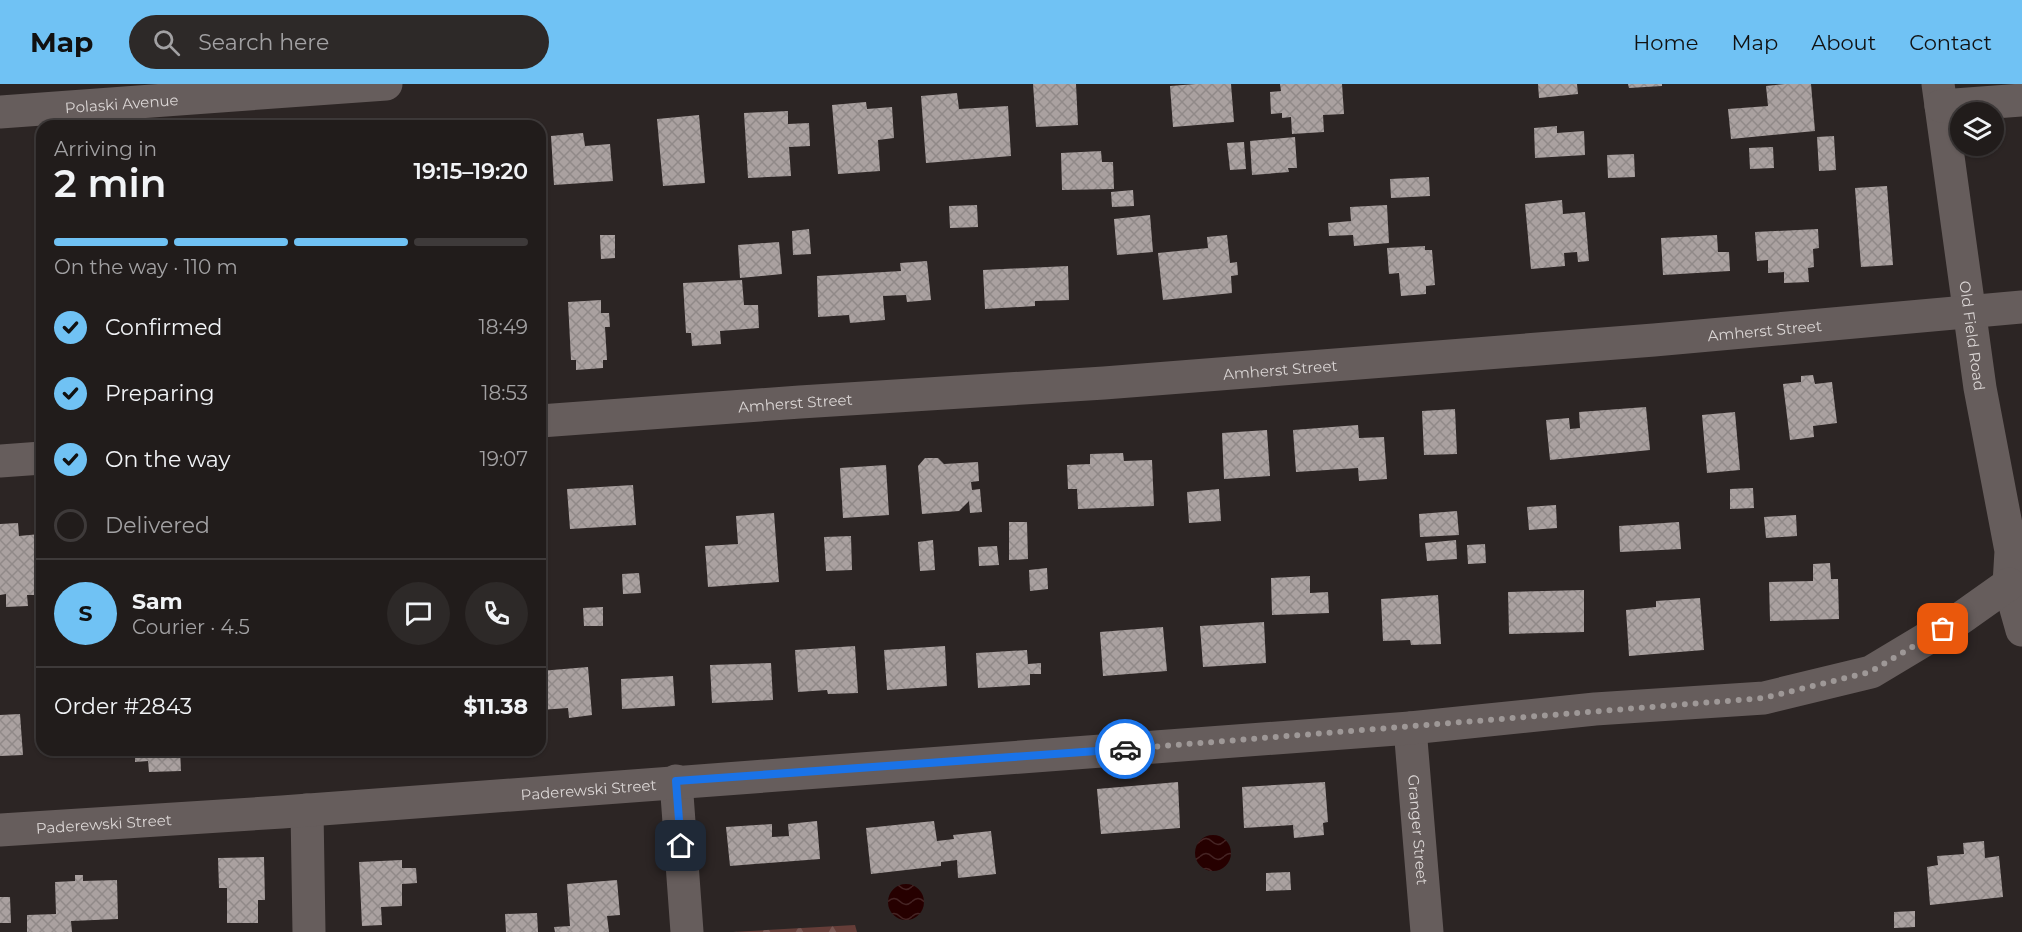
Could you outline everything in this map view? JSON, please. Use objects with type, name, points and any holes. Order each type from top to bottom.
[{"type":"street","name":"Polaski Avenue","points":[[0,112],[386,84]]},
{"type":"street","points":[[1940,95],[2022,100]]},
{"type":"street","name":"Old Field Road","points":[[1940,95],[1969,311],[2011,551],[2009,584],[2022,630]]},
{"type":"street","name":"Amherst Street","points":[[546,422],[800,402],[1116,382],[1654,340],[2022,307]]},
{"type":"street","points":[[0,461],[36,458]]},
{"type":"street","name":"Paderewski Street","points":[[0,830],[307,810],[1410,728],[1595,710],[1764,698],[1870,672],[1961,618],[2009,584]]},
{"type":"street","name":"Granger Street","points":[[1410,728],[1427,932]]},
{"type":"street","points":[[676,781],[687,932]]},
{"type":"street","points":[[307,810],[309,932]]},
{"type":"green space","points":[[855,925],[857,932],[733,932]]},
{"type":"water","points":[[1213,835],[1226,840],[1231,853],[1226,866],[1213,871],[1200,866],[1195,853],[1200,840]]},
{"type":"water","points":[[906,884],[919,889],[924,902],[919,915],[906,920],[893,915],[888,902],[893,889]]},
{"type":"building","points":[[1033,84],[1076,84],[1078,125],[1036,127]]},
{"type":"building","points":[[1231,84],[1234,122],[1173,127],[1170,86]]},
{"type":"building","points":[[1280,84],[1342,84],[1344,114],[1323,115],[1324,132],[1292,134],[1291,117],[1282,118],[1282,113],[1271,114],[1270,92],[1281,91]]},
{"type":"building","points":[[1538,84],[1577,84],[1578,94],[1539,98]]},
{"type":"building","points":[[1628,84],[1662,84],[1662,86],[1629,88]]},
{"type":"building","points":[[1811,84],[1815,131],[1731,139],[1728,109],[1768,106],[1766,86]]},
{"type":"building","points":[[957,93],[959,109],[1008,106],[1011,156],[926,163],[921,96]]},
{"type":"building","points":[[866,102],[867,109],[892,107],[894,138],[878,140],[880,171],[838,174],[832,105]]},
{"type":"building","points":[[788,111],[788,124],[809,123],[810,146],[789,147],[791,176],[748,178],[744,113]]},
{"type":"building","points":[[699,115],[705,183],[663,186],[657,119]]},
{"type":"building","points":[[1557,126],[1557,133],[1584,131],[1585,155],[1535,158],[1534,128]]},
{"type":"building","points":[[583,133],[585,146],[610,144],[613,181],[554,185],[551,136]]},
{"type":"building","points":[[1834,136],[1836,170],[1819,171],[1817,137]]},
{"type":"building","points":[[1295,137],[1297,168],[1288,168],[1289,172],[1252,175],[1250,141]]},
{"type":"building","points":[[1244,142],[1246,169],[1230,170],[1227,143]]},
{"type":"building","points":[[1773,147],[1774,168],[1750,169],[1749,148]]},
{"type":"building","points":[[1101,151],[1102,162],[1113,162],[1114,189],[1062,190],[1061,153]]},
{"type":"building","points":[[1634,154],[1635,177],[1608,178],[1607,155]]},
{"type":"building","points":[[1429,177],[1430,196],[1391,198],[1390,179]]},
{"type":"building","points":[[1887,186],[1893,265],[1861,267],[1855,188]]},
{"type":"building","points":[[1133,190],[1134,206],[1112,207],[1111,192]]},
{"type":"building","points":[[1562,200],[1563,214],[1585,212],[1589,261],[1578,262],[1577,252],[1564,253],[1565,266],[1531,269],[1525,204]]},
{"type":"building","points":[[977,205],[978,227],[950,228],[949,206]]},
{"type":"building","points":[[1387,205],[1389,243],[1354,246],[1353,235],[1329,236],[1328,223],[1351,221],[1350,207]]},
{"type":"building","points":[[1150,215],[1153,252],[1117,255],[1114,219]]},
{"type":"building","points":[[809,229],[811,254],[793,255],[792,231]]},
{"type":"building","points":[[1818,229],[1819,248],[1813,249],[1814,267],[1808,268],[1809,282],[1784,283],[1784,272],[1768,273],[1768,260],[1757,261],[1755,232]]},
{"type":"building","points":[[600,235],[615,235],[615,258],[601,259]]},
{"type":"building","points":[[1227,235],[1230,263],[1237,262],[1238,275],[1231,276],[1232,293],[1163,300],[1158,253],[1208,248],[1207,237]]},
{"type":"building","points":[[1717,235],[1718,252],[1729,252],[1730,271],[1663,275],[1661,238]]},
{"type":"building","points":[[779,242],[782,274],[740,278],[738,245]]},
{"type":"building","points":[[1425,246],[1425,250],[1432,250],[1435,285],[1426,286],[1426,294],[1401,296],[1399,273],[1389,274],[1387,248]]},
{"type":"building","points":[[927,261],[931,300],[907,302],[906,295],[883,296],[885,320],[850,323],[849,315],[818,317],[817,276],[901,271],[900,263]]},
{"type":"building","points":[[1068,266],[1069,300],[1035,301],[1035,306],[985,309],[983,270]]},
{"type":"building","points":[[742,280],[744,305],[758,305],[759,328],[720,331],[721,344],[692,346],[691,333],[686,333],[683,283]]},
{"type":"building","points":[[601,300],[601,313],[609,313],[610,327],[605,327],[607,360],[603,360],[603,368],[576,370],[576,360],[571,360],[568,302]]},
{"type":"building","points":[[1813,375],[1815,384],[1832,382],[1837,423],[1813,426],[1814,437],[1790,440],[1783,384],[1801,382],[1801,376]]},
{"type":"building","points":[[1646,407],[1650,450],[1550,460],[1546,420],[1569,418],[1570,429],[1580,428],[1579,412]]},
{"type":"building","points":[[1455,409],[1457,454],[1424,455],[1422,411]]},
{"type":"building","points":[[1735,412],[1740,470],[1707,473],[1702,415]]},
{"type":"building","points":[[1358,425],[1359,438],[1384,437],[1387,479],[1359,481],[1358,468],[1296,472],[1293,430]]},
{"type":"building","points":[[1267,430],[1270,476],[1224,479],[1222,433]]},
{"type":"building","points":[[1123,453],[1124,461],[1152,460],[1154,506],[1078,509],[1077,489],[1068,489],[1067,465],[1090,464],[1090,454]]},
{"type":"building","points":[[925,458],[938,458],[944,464],[978,462],[979,481],[971,482],[972,490],[980,489],[982,512],[970,513],[969,501],[959,511],[922,514],[918,466]]},
{"type":"building","points":[[886,465],[889,515],[843,518],[840,468]]},
{"type":"building","points":[[633,485],[636,525],[570,529],[567,489]]},
{"type":"building","points":[[1753,488],[1754,508],[1730,509],[1730,489]]},
{"type":"building","points":[[1219,489],[1221,521],[1189,523],[1187,492]]},
{"type":"building","points":[[1556,505],[1557,528],[1529,530],[1527,507]]},
{"type":"building","points":[[1457,511],[1459,535],[1420,537],[1419,514]]},
{"type":"building","points":[[774,513],[779,582],[708,587],[705,546],[738,544],[736,516]]},
{"type":"building","points":[[1796,515],[1797,536],[1766,538],[1764,517]]},
{"type":"building","points":[[1009,522],[1027,522],[1028,559],[1009,560]]},
{"type":"building","points":[[1679,522],[1681,549],[1620,552],[1619,526]]},
{"type":"building","points":[[18,523],[19,536],[36,534],[35,595],[27,595],[28,606],[6,607],[6,594],[0,595],[0,524]]},
{"type":"building","points":[[851,536],[852,570],[826,571],[824,537]]},
{"type":"building","points":[[933,540],[935,570],[920,571],[918,542]]},
{"type":"building","points":[[1456,540],[1457,559],[1427,561],[1425,543]]},
{"type":"building","points":[[1485,544],[1486,563],[1468,564],[1467,545]]},
{"type":"building","points":[[997,546],[999,565],[979,566],[978,547]]},
{"type":"building","points":[[1830,563],[1831,579],[1838,579],[1839,619],[1770,621],[1769,582],[1813,581],[1813,564]]},
{"type":"building","points":[[1047,568],[1048,589],[1030,591],[1029,570]]},
{"type":"building","points":[[639,573],[641,593],[623,594],[622,574]]},
{"type":"building","points":[[1310,576],[1310,593],[1328,592],[1329,613],[1272,615],[1271,578]]},
{"type":"building","points":[[1584,590],[1584,632],[1509,634],[1508,592]]},
{"type":"building","points":[[1438,595],[1441,644],[1411,645],[1410,640],[1383,641],[1381,599]]},
{"type":"building","points":[[1700,598],[1704,650],[1629,656],[1626,610],[1656,607],[1656,601]]},
{"type":"building","points":[[603,607],[603,626],[584,626],[583,608]]},
{"type":"building","points":[[1264,622],[1266,663],[1203,667],[1200,626]]},
{"type":"building","points":[[1163,627],[1167,671],[1103,676],[1100,632]]},
{"type":"building","points":[[855,646],[858,693],[828,694],[827,690],[798,692],[795,650]]},
{"type":"building","points":[[945,646],[947,686],[887,690],[884,650]]},
{"type":"building","points":[[1027,650],[1028,664],[1041,663],[1041,674],[1030,674],[1030,685],[978,688],[976,653]]},
{"type":"building","points":[[771,663],[773,700],[712,703],[710,665]]},
{"type":"building","points":[[588,667],[592,715],[569,718],[568,708],[546,710],[546,670]]},
{"type":"building","points":[[673,676],[675,706],[622,709],[621,679]]},
{"type":"building","points":[[20,714],[23,755],[0,756],[0,715]]},
{"type":"building","points":[[135,756],[180,756],[181,771],[149,772],[148,761],[135,762]]},
{"type":"building","points":[[1178,782],[1180,828],[1101,834],[1097,789]]},
{"type":"building","points":[[1325,782],[1328,822],[1323,823],[1324,835],[1294,838],[1293,825],[1244,828],[1242,787]]},
{"type":"building","points":[[817,821],[820,859],[730,866],[726,827],[772,824],[772,837],[789,836],[788,824]]},
{"type":"building","points":[[934,821],[937,841],[954,839],[953,835],[991,831],[996,874],[958,878],[957,860],[941,862],[941,866],[871,874],[866,828]]},
{"type":"building","points":[[1984,841],[1985,858],[1999,856],[2003,897],[1930,905],[1927,867],[1938,865],[1937,856],[1964,854],[1963,843]]},
{"type":"building","points":[[264,857],[265,900],[258,900],[258,923],[227,923],[227,888],[219,888],[218,858]]},
{"type":"building","points":[[402,860],[402,868],[416,868],[417,883],[402,884],[402,906],[381,907],[382,925],[362,926],[359,862]]},
{"type":"building","points":[[1290,872],[1291,890],[1266,891],[1266,873]]},
{"type":"building","points":[[75,875],[83,875],[83,881],[117,880],[118,919],[71,921],[72,932],[27,932],[27,915],[56,914],[55,882],[75,881]]},
{"type":"building","points":[[617,880],[620,915],[607,916],[609,932],[555,932],[554,927],[570,926],[567,884]]},
{"type":"building","points":[[0,897],[10,897],[11,923],[0,923]]},
{"type":"building","points":[[1915,911],[1915,927],[1894,928],[1894,912]]},
{"type":"building","points":[[537,913],[538,932],[506,932],[505,914]]},
{"type":"way so far","points":[[1125,749],[1764,698],[1870,672],[1943,629]]},
{"type":"route","points":[[681,846],[676,781],[1125,749]]}]
